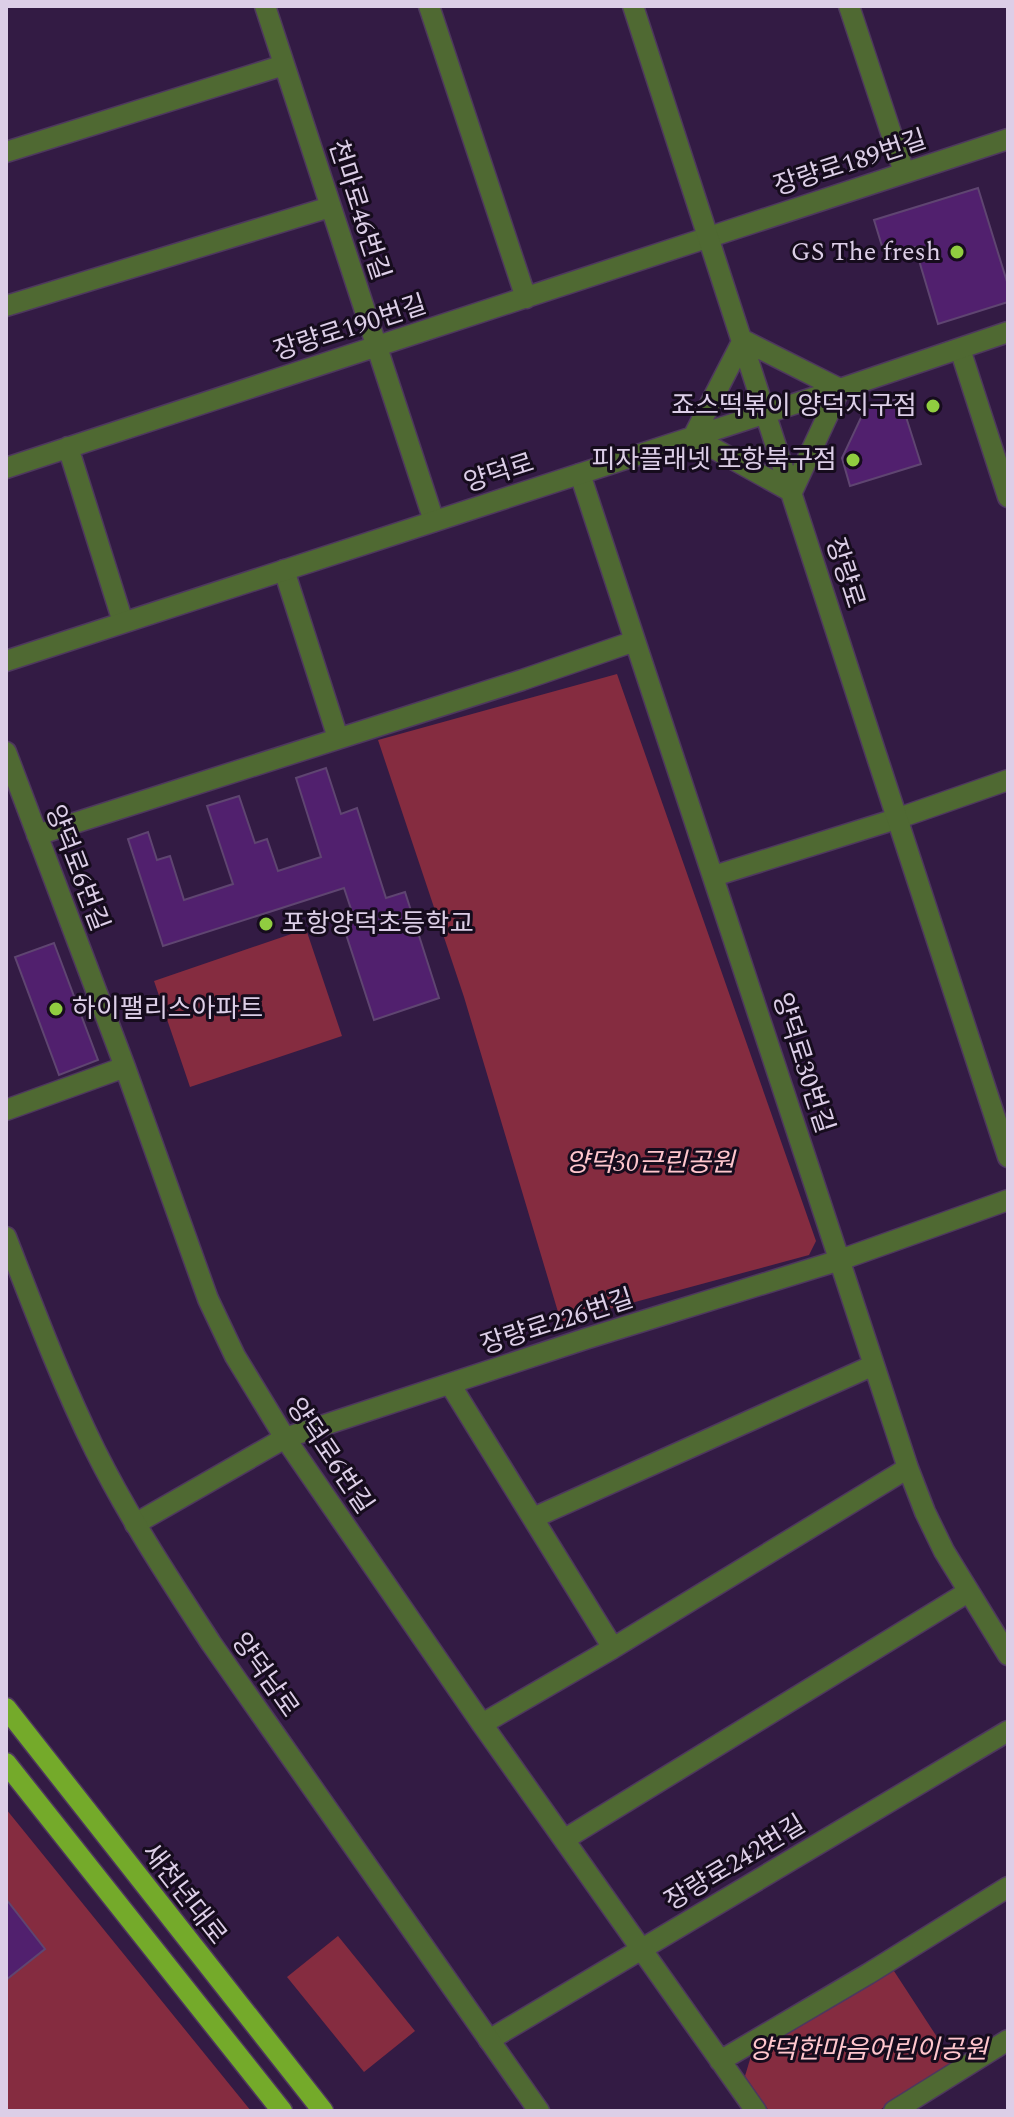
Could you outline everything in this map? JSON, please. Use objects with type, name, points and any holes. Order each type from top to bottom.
[{"type":"main road","name":"새천년대로","points":[[6,1708],[323,2111]]},
{"type":"main road","points":[[6,1763],[282,2111]]},
{"type":"street","name":"천마로46번길","points":[[265,6],[434,521]]},
{"type":"street","points":[[429,6],[526,298]]},
{"type":"street","name":"장량로","points":[[633,6],[1008,1157]]},
{"type":"street","points":[[849,6],[904,172]]},
{"type":"street","points":[[6,152],[284,65]]},
{"type":"street","name":"장량로189번길","points":[[709,237],[1008,139]]},
{"type":"street","points":[[6,306],[330,207]]},
{"type":"street","name":"장량로190번길","points":[[6,468],[709,237]]},
{"type":"street","name":"양덕로","points":[[6,661],[1008,332]]},
{"type":"street","points":[[743,340],[840,389],[792,492],[693,437],[743,340]]},
{"type":"street","points":[[960,349],[1008,497]]},
{"type":"street","points":[[68,447],[123,622]]},
{"type":"street","name":"양덕로30번길","points":[[580,474],[908,1468],[944,1551],[1008,1655]]},
{"type":"street","points":[[284,570],[338,738]]},
{"type":"street","points":[[37,835],[635,641]]},
{"type":"street","name":"양덕로6번길","points":[[6,752],[125,1067],[208,1299],[235,1356],[285,1438],[482,1724],[756,2111]]},
{"type":"street","points":[[714,876],[1008,780]]},
{"type":"street","points":[[6,1110],[125,1067]]},
{"type":"street","name":"장량로226번길","points":[[135,1524],[285,1438],[585,1339],[840,1260],[1008,1200]]},
{"type":"street","name":"양덕남로","points":[[6,1237],[71,1399],[135,1524],[211,1643],[539,2111]]},
{"type":"street","points":[[533,1518],[874,1365]]},
{"type":"street","points":[[450,1384],[613,1648]]},
{"type":"street","points":[[482,1724],[908,1468]]},
{"type":"street","points":[[565,1839],[968,1592]]},
{"type":"street","name":"장량로242번길","points":[[489,2040],[1008,1731]]},
{"type":"street","points":[[720,2061],[1008,1887]]},
{"type":"street","points":[[894,2111],[1008,2040]]},
{"type":"green space","name":"양덕30근린공원","points":[[617,674],[816,1241],[809,1255],[561,1322],[464,997],[378,740]]},
{"type":"green space","points":[[306,929],[342,1036],[190,1087],[154,981]]},
{"type":"green space","points":[[6,1809],[251,2111],[6,2111]]},
{"type":"green space","points":[[338,1936],[415,2031],[364,2072],[287,1977]]},
{"type":"green space","name":"양덕한마음어린이공원","points":[[892,1968],[954,2063],[878,2111],[769,2111],[745,2076],[751,2056]]},
{"type":"building","name":"GS The fresh","points":[[978,188],[1008,285],[1008,302],[938,324],[915,247],[885,256],[874,220]]},
{"type":"building","points":[[900,398],[921,464],[850,486],[842,458],[865,409]]},
{"type":"building","points":[[326,768],[341,814],[357,808],[386,898],[405,892],[439,998],[374,1020],[342,922],[354,918],[344,888],[163,946],[128,839],[148,832],[157,860],[170,856],[184,900],[233,884],[207,806],[239,796],[255,843],[267,839],[278,871],[321,857],[296,778]]},
{"type":"building","name":"하이팰리스아파트","points":[[54,943],[98,1060],[59,1075],[15,957]]},
{"type":"building","points":[[6,1899],[45,1949],[6,1980]]},
{"type":"place","name":"GS The fresh","points":[[957,252]]},
{"type":"place","name":"죠스떡볶이 양덕지구점","points":[[933,406]]},
{"type":"place","name":"피자플래넷 포항북구점","points":[[853,460]]},
{"type":"place","name":"포항양덕초등학교","points":[[266,924]]},
{"type":"place","name":"하이팰리스아파트","points":[[56,1009]]}]
